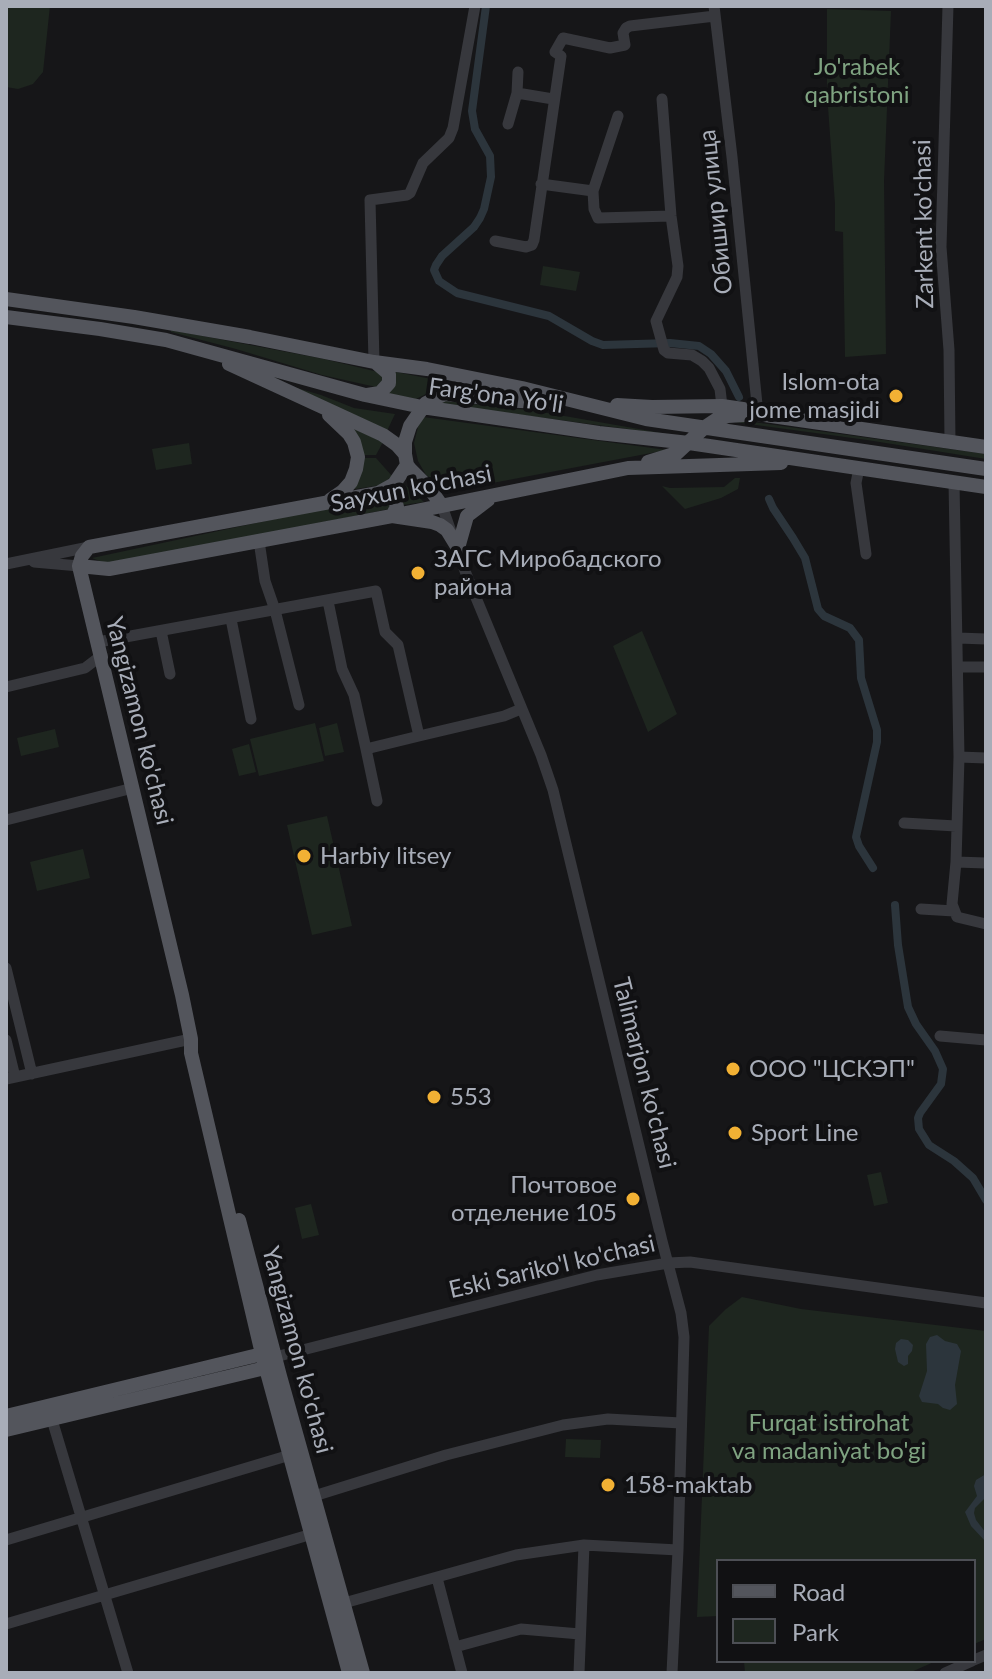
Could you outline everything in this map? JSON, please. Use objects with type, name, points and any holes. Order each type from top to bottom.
[{"type":"main road","name":"Farg'ona Yo'li","points":[[6,299],[148,319],[374,362],[427,369],[522,388],[646,419],[986,469]]},
{"type":"main road","name":"Farg'ona Yo'li","points":[[6,317],[166,340],[365,395],[422,407],[986,487]]},
{"type":"main road","points":[[190,346],[388,437],[442,506]]},
{"type":"main road","points":[[365,395],[380,393],[389,383],[389,374],[374,362]]},
{"type":"main road","points":[[406,459],[406,437],[410,426],[422,407],[431,399],[445,394],[652,407],[722,406],[986,447]]},
{"type":"main road","points":[[321,407],[349,434],[358,457],[355,473],[346,488],[322,504]]},
{"type":"main road","points":[[628,468],[673,455],[705,427],[725,417],[758,414]]},
{"type":"main road","points":[[678,423],[690,433],[689,443]]},
{"type":"main road","name":"Sayxun ko'chasi","points":[[89,547],[378,493],[394,484],[406,459]]},
{"type":"main road","name":"Sayxun ko'chasi","points":[[79,566],[109,569],[628,468],[810,461]]},
{"type":"main road","points":[[430,489],[451,496],[495,495]]},
{"type":"main road","points":[[378,493],[389,493],[394,497],[397,505],[392,516],[440,525],[447,530],[458,548]]},
{"type":"main road","points":[[458,548],[467,516],[495,495]]},
{"type":"main road","points":[[79,566],[89,547]]},
{"type":"main road","name":"Yangizamon ko'chasi","points":[[79,566],[191,1039],[199,1052],[290,1455],[349,1673]]},
{"type":"main road","name":"Yangizamon ko'chasi","points":[[87,601],[91,579],[109,569]]},
{"type":"main road","name":"Yangizamon ko'chasi","points":[[267,1360],[314,1496],[363,1673]]},
{"type":"main road","name":"Eski Sariko'l ko'chasi","points":[[6,1416],[50,1412],[267,1360]]},
{"type":"main road","name":"Eski Sariko'l ko'chasi","points":[[6,1430],[50,1412]]},
{"type":"street","points":[[374,362],[370,200],[410,193],[423,163],[449,138],[475,6]]},
{"type":"street","name":"Zarkent ko'chasi","points":[[948,6],[941,247],[949,350],[950,442]]},
{"type":"street","points":[[495,241],[526,247],[532,245],[534,240],[561,56],[555,52],[563,38],[610,48],[625,45],[623,33],[630,26],[714,11]]},
{"type":"street","name":"Обишир улица","points":[[714,11],[758,414]]},
{"type":"street","points":[[508,124],[517,93],[518,72]]},
{"type":"street","points":[[517,93],[553,99]]},
{"type":"street","points":[[662,99],[678,266],[677,277],[656,321],[668,353],[686,354],[709,368],[721,393],[722,406]]},
{"type":"street","points":[[618,116],[593,191],[597,222],[671,216]]},
{"type":"street","points":[[541,184],[593,191]]},
{"type":"street","points":[[859,468],[856,483],[866,554]]},
{"type":"street","points":[[954,482],[959,757],[952,904],[957,917],[986,924]]},
{"type":"street","name":"Talimarjon ko'chasi","points":[[442,506],[556,802],[675,1284],[683,1325],[672,1673]]},
{"type":"street","points":[[259,541],[263,573],[299,705]]},
{"type":"street","name":"Sayxun ko'chasi","points":[[6,564],[89,547]]},
{"type":"street","name":"Sayxun ko'chasi","points":[[22,561],[79,566]]},
{"type":"street","points":[[6,687],[85,668],[100,649],[161,631],[376,591],[385,632],[398,645],[419,736]]},
{"type":"street","points":[[328,601],[342,669],[354,695],[377,801]]},
{"type":"street","points":[[231,619],[251,719]]},
{"type":"street","points":[[161,631],[170,674]]},
{"type":"street","points":[[958,638],[986,639]]},
{"type":"street","points":[[958,667],[986,667]]},
{"type":"street","points":[[366,749],[504,716],[521,709]]},
{"type":"street","points":[[959,757],[986,758]]},
{"type":"street","points":[[6,820],[133,788]]},
{"type":"street","points":[[904,823],[956,826]]},
{"type":"street","points":[[956,862],[986,863]]},
{"type":"street","points":[[921,909],[954,911]]},
{"type":"street","points":[[6,968],[32,1074]]},
{"type":"street","points":[[940,1036],[986,1040]]},
{"type":"street","points":[[6,1040],[10,1078],[191,1039]]},
{"type":"street","name":"Eski Sariko'l ko'chasi","points":[[267,1360],[597,1275],[668,1263],[690,1262],[986,1303]]},
{"type":"street","points":[[50,1412],[128,1673]]},
{"type":"street","points":[[314,1496],[446,1455],[563,1425],[608,1419],[681,1423]]},
{"type":"street","points":[[6,1540],[290,1455]]},
{"type":"street","points":[[6,1624],[312,1534]]},
{"type":"street","points":[[344,1603],[516,1555],[584,1545],[678,1550]]},
{"type":"street","points":[[579,1673],[584,1545]]},
{"type":"street","points":[[437,1578],[462,1673]]},
{"type":"street","points":[[455,1647],[521,1629],[580,1634]]},
{"type":"street","points":[[945,1673],[967,1663]]},
{"type":"green space","points":[[6,6],[50,6],[43,72],[33,84],[18,89],[6,87]]},
{"type":"green space","name":"Jo'rabek qabristoni","points":[[827,9],[891,11],[884,181],[886,354],[845,357],[843,232],[835,231],[827,93]]},
{"type":"green space","points":[[543,266],[580,272],[576,291],[540,285]]},
{"type":"green space","points":[[171,330],[378,372],[384,375],[382,386],[322,375]]},
{"type":"green space","points":[[391,371],[517,396],[446,388],[416,399],[387,394]]},
{"type":"green space","points":[[280,383],[354,408],[395,414],[387,431]]},
{"type":"green space","points":[[446,401],[536,411],[673,435],[439,404]]},
{"type":"green space","points":[[423,417],[667,450],[466,488],[452,487],[441,485],[426,475],[418,461],[414,443]]},
{"type":"green space","points":[[746,421],[986,454],[986,459],[734,422]]},
{"type":"green space","points":[[348,426],[383,442],[376,455],[360,455]]},
{"type":"green space","points":[[189,443],[192,464],[156,470],[152,449]]},
{"type":"green space","points":[[360,458],[376,458],[392,476],[381,485],[349,490]]},
{"type":"green space","points":[[735,478],[740,478],[738,489],[721,498],[685,509],[662,486],[724,487]]},
{"type":"green space","points":[[403,483],[424,502],[403,505],[403,498],[396,491]]},
{"type":"green space","points":[[387,495],[392,499],[389,509],[110,565],[92,558]]},
{"type":"green space","points":[[642,631],[677,714],[648,732],[613,646]]},
{"type":"green space","points":[[315,723],[324,761],[259,776],[250,739]]},
{"type":"green space","points":[[337,723],[344,752],[325,756],[319,728]]},
{"type":"green space","points":[[55,729],[59,747],[21,756],[17,738]]},
{"type":"green space","points":[[249,744],[256,772],[239,776],[232,749]]},
{"type":"green space","points":[[327,816],[352,926],[312,935],[287,825]]},
{"type":"green space","points":[[83,849],[90,878],[37,891],[30,862]]},
{"type":"green space","points":[[881,1172],[888,1203],[874,1206],[867,1175]]},
{"type":"green space","points":[[311,1204],[319,1235],[302,1239],[295,1208]]},
{"type":"green space","name":"Furqat istirohat va madaniyat bo'gi","points":[[742,1297],[801,1309],[986,1331],[986,1639],[976,1643],[976,1559],[716,1559],[716,1616],[697,1617],[709,1326]]},
{"type":"green space","points":[[566,1439],[601,1440],[600,1458],[565,1457]]},
{"type":"green space","points":[[744,1663],[932,1663],[909,1673],[745,1673]]},
{"type":"shaded area","points":[[937,1335],[957,1344],[961,1351],[955,1385],[957,1404],[950,1410],[938,1404],[922,1402],[919,1396],[927,1371],[926,1344],[930,1337]]},
{"type":"shaded area","points":[[901,1339],[913,1345],[908,1364],[904,1366],[898,1362],[895,1349]]},
{"type":"shaded area","points":[[986,1474],[986,1497],[974,1513],[986,1533],[986,1542],[971,1526],[965,1512],[977,1496],[976,1480]]},
{"type":"waterway","points":[[486,6],[472,111],[475,129],[490,156],[491,177],[480,218],[436,265],[434,270],[439,281],[457,293],[549,316],[603,345],[670,343],[699,346],[726,371],[739,397]]},
{"type":"waterway","points":[[769,499],[805,558],[818,609],[824,616],[850,628],[859,640],[861,678],[877,730],[877,742],[856,837],[873,868]]},
{"type":"waterway","points":[[895,905],[908,1007],[943,1069],[941,1084],[920,1113],[919,1129],[929,1145],[973,1178],[986,1200]]},
{"type":"place","name":"Islom-ota jome masjidi","points":[[896,396]]},
{"type":"place","name":"ЗАГС Миробадского района","points":[[418,573]]},
{"type":"place","name":"Harbiy litsey","points":[[304,856]]},
{"type":"place","name":"ООО \"ЦСКЭП\"","points":[[733,1069]]},
{"type":"place","name":"553","points":[[434,1097]]},
{"type":"place","name":"Sport Line","points":[[735,1133]]},
{"type":"place","name":"Почтовое отделение 105","points":[[633,1199]]},
{"type":"place","name":"158-maktab","points":[[608,1485]]}]
